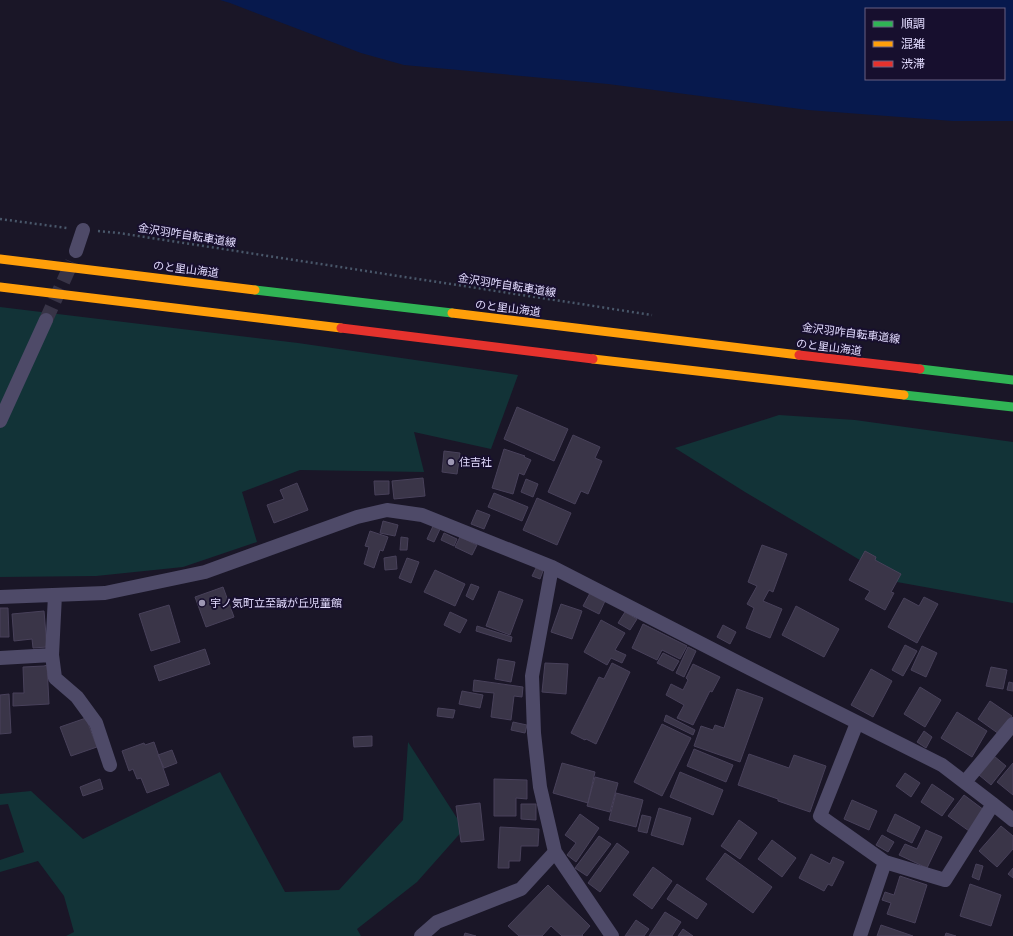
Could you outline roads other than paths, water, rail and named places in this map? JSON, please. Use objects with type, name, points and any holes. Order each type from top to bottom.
[{"type":"highway","name":"のと里山海道","points":[[0,259],[1013,380]]},
{"type":"highway","points":[[0,287],[844,389],[1013,406]]},
{"type":"street","points":[[76,251],[83,230]]},
{"type":"street","points":[[0,421],[46,320]]},
{"type":"street","points":[[0,597],[105,593],[204,572],[357,517],[387,510],[422,515],[552,567],[736,662],[942,765],[1013,820]]},
{"type":"street","points":[[552,567],[532,676],[534,733],[540,787],[555,852],[612,936]]},
{"type":"street","points":[[55,595],[52,655],[56,678],[76,697],[96,723],[110,765]]},
{"type":"street","points":[[0,658],[52,655]]},
{"type":"street","points":[[857,723],[820,816],[885,862],[945,880],[993,804]]},
{"type":"street","points":[[965,782],[1013,724]]},
{"type":"street","points":[[421,936],[437,922],[521,889],[555,852]]},
{"type":"street","points":[[860,936],[885,862]]},
{"type":"water","points":[[220,0],[1013,0],[1013,121],[953,121],[808,110],[608,84],[404,65],[361,53]]},
{"type":"tunnel","points":[[46,320],[72,262]]},
{"type":"place","name":"住吉社","points":[[451,462]]},
{"type":"place","name":"宇ノ気町立至誠が丘児童館","points":[[202,603]]}]
